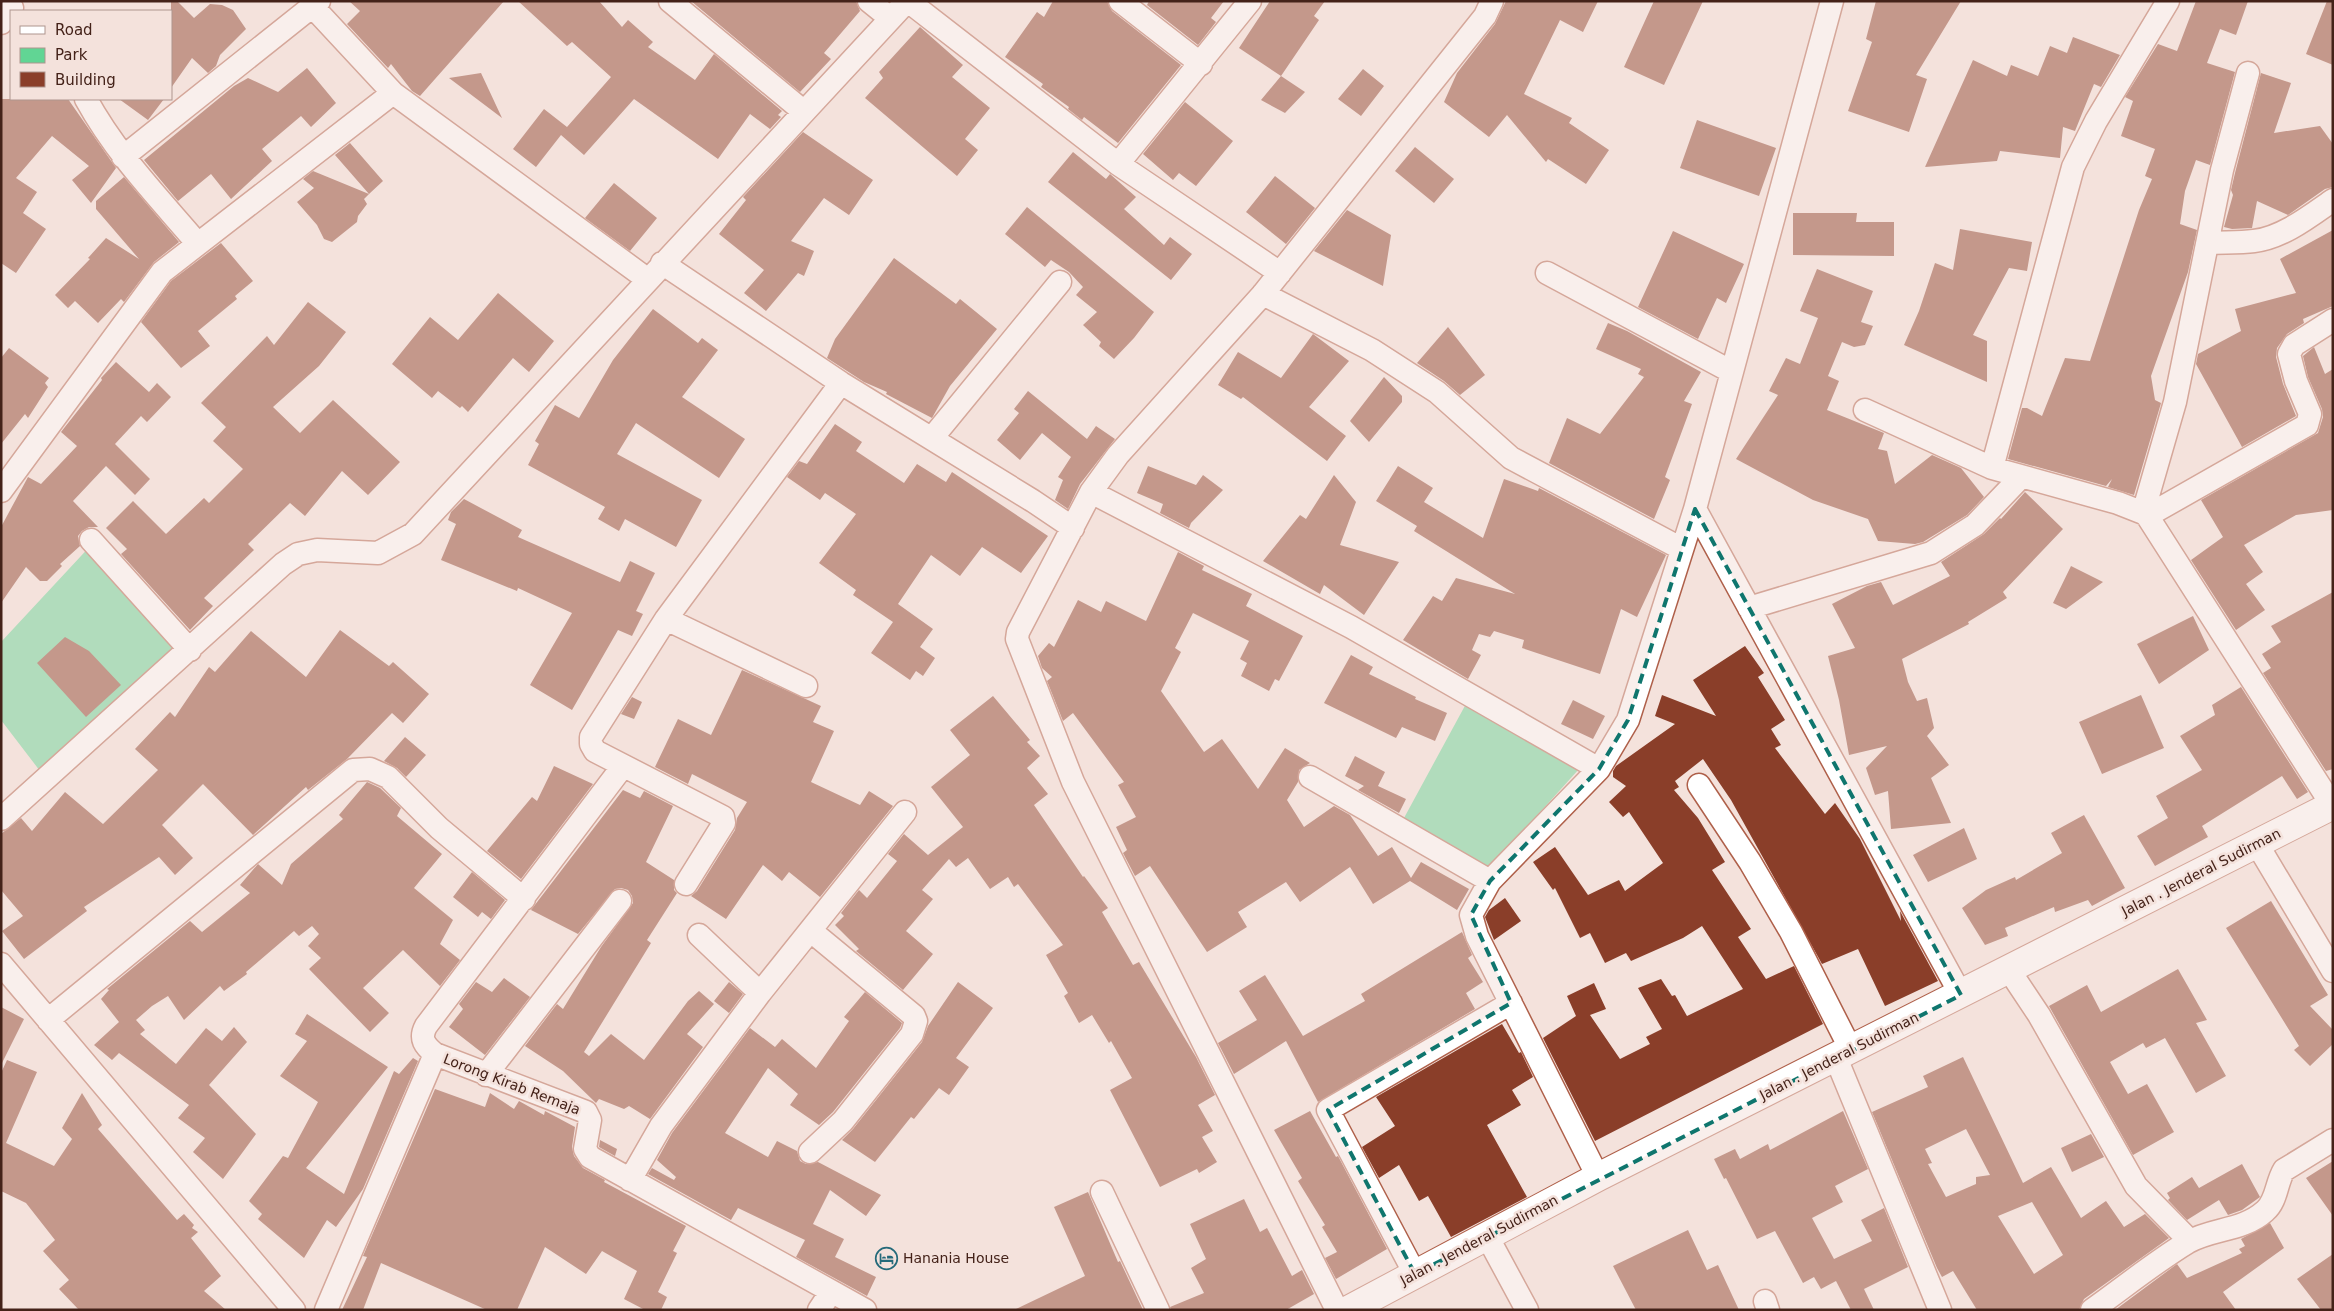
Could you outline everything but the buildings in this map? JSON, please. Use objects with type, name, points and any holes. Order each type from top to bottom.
[{"type":"street","points":[[670,1],[803,111]]},
{"type":"street","points":[[869,1],[890,18]]},
{"type":"street","points":[[1,819],[284,564],[298,554],[316,550],[378,553],[413,534],[647,279],[907,1],[1118,164],[1280,273]]},
{"type":"street","points":[[1120,1],[1201,64]]},
{"type":"street","points":[[1118,164],[1201,64],[1250,1]]},
{"type":"street","points":[[1337,1310],[1073,782],[1020,649],[1018,632],[1091,492],[1118,455],[1263,294],[1485,16],[1492,1]]},
{"type":"street","points":[[1598,1177],[1472,924],[1471,915],[1490,881],[1599,769],[1628,720],[1695,509],[1832,1]]},
{"type":"street","points":[[1992,468],[2073,167],[2096,121],[2168,1]]},
{"type":"street","points":[[123,157],[316,4],[393,93],[647,279]]},
{"type":"street","points":[[2145,515],[2175,402],[2222,170],[2248,74]]},
{"type":"street","points":[[1,491],[162,272],[393,93]]},
{"type":"street","points":[[87,100],[104,132],[123,157],[198,244]]},
{"type":"street","points":[[2208,243],[2255,241],[2271,237],[2333,200]]},
{"type":"street","points":[[662,263],[841,383],[1033,501],[1073,528]]},
{"type":"street","points":[[1547,273],[1732,372]]},
{"type":"street","points":[[932,438],[1060,282]]},
{"type":"street","points":[[1263,294],[1372,350],[1437,392],[1511,458],[1682,549]]},
{"type":"street","points":[[2145,515],[2307,425],[2310,414],[2296,381],[2289,354],[2294,345],[2333,320]]},
{"type":"street","points":[[686,884],[724,822],[724,819],[720,814],[595,751],[591,744],[591,737],[666,619],[841,383]]},
{"type":"street","points":[[1865,410],[1992,468],[2118,503],[2145,515],[2333,805]]},
{"type":"street","points":[[1749,608],[1930,553],[1976,525],[2021,477]]},
{"type":"street","points":[[1091,492],[1352,627],[1599,769]]},
{"type":"street","points":[[1695,509],[1961,994]]},
{"type":"street","points":[[91,540],[190,650]]},
{"type":"street","points":[[666,619],[806,686]]},
{"type":"street","name":"Lorong Kirab Remaja","points":[[623,766],[426,1026],[422,1033],[422,1039],[426,1046],[435,1054],[586,1112],[590,1120],[586,1153],[825,1301],[865,1310]]},
{"type":"street","points":[[48,1020],[353,770],[370,770],[388,777],[439,828],[524,899]]},
{"type":"street","points":[[1310,777],[1490,881]]},
{"type":"street","points":[[1699,785],[1750,862],[1800,949],[1843,1054],[1940,1310]]},
{"type":"street","name":"Jalan . Jenderal Sudirman","points":[[1348,1310],[1598,1177],[2333,805]]},
{"type":"street","points":[[630,1180],[661,1126],[760,993],[905,812]]},
{"type":"street","points":[[2257,844],[2333,971]]},
{"type":"street","points":[[486,1075],[620,901]]},
{"type":"street","points":[[810,1152],[855,1108],[912,1034],[916,1021],[914,1016],[811,931]]},
{"type":"street","points":[[699,935],[760,993]]},
{"type":"street","points":[[1,964],[294,1310]]},
{"type":"street","points":[[2009,970],[2039,1015],[2136,1186],[2190,1241]]},
{"type":"street","points":[[1415,1274],[1328,1110],[1511,1003]]},
{"type":"street","points":[[326,1310],[435,1054]]},
{"type":"street","points":[[2092,1310],[2190,1241],[2250,1223],[2267,1210],[2273,1201],[2279,1178],[2284,1170],[2333,1140]]},
{"type":"street","points":[[1102,1192],[1158,1310]]},
{"type":"street","points":[[1487,1236],[1527,1310]]},
{"type":"highlighted area","points":[[1695,509],[1961,995],[1415,1274],[1328,1110],[1511,1003],[1471,915],[1490,881],[1599,769],[1628,720]]},
{"type":"green space","points":[[94,542],[181,643],[40,771],[1,720],[1,642]]},
{"type":"green space","points":[[1467,702],[1579,769],[1488,870],[1404,818]]},
{"type":"place","name":"Hanania House","points":[[887,1258]]}]
